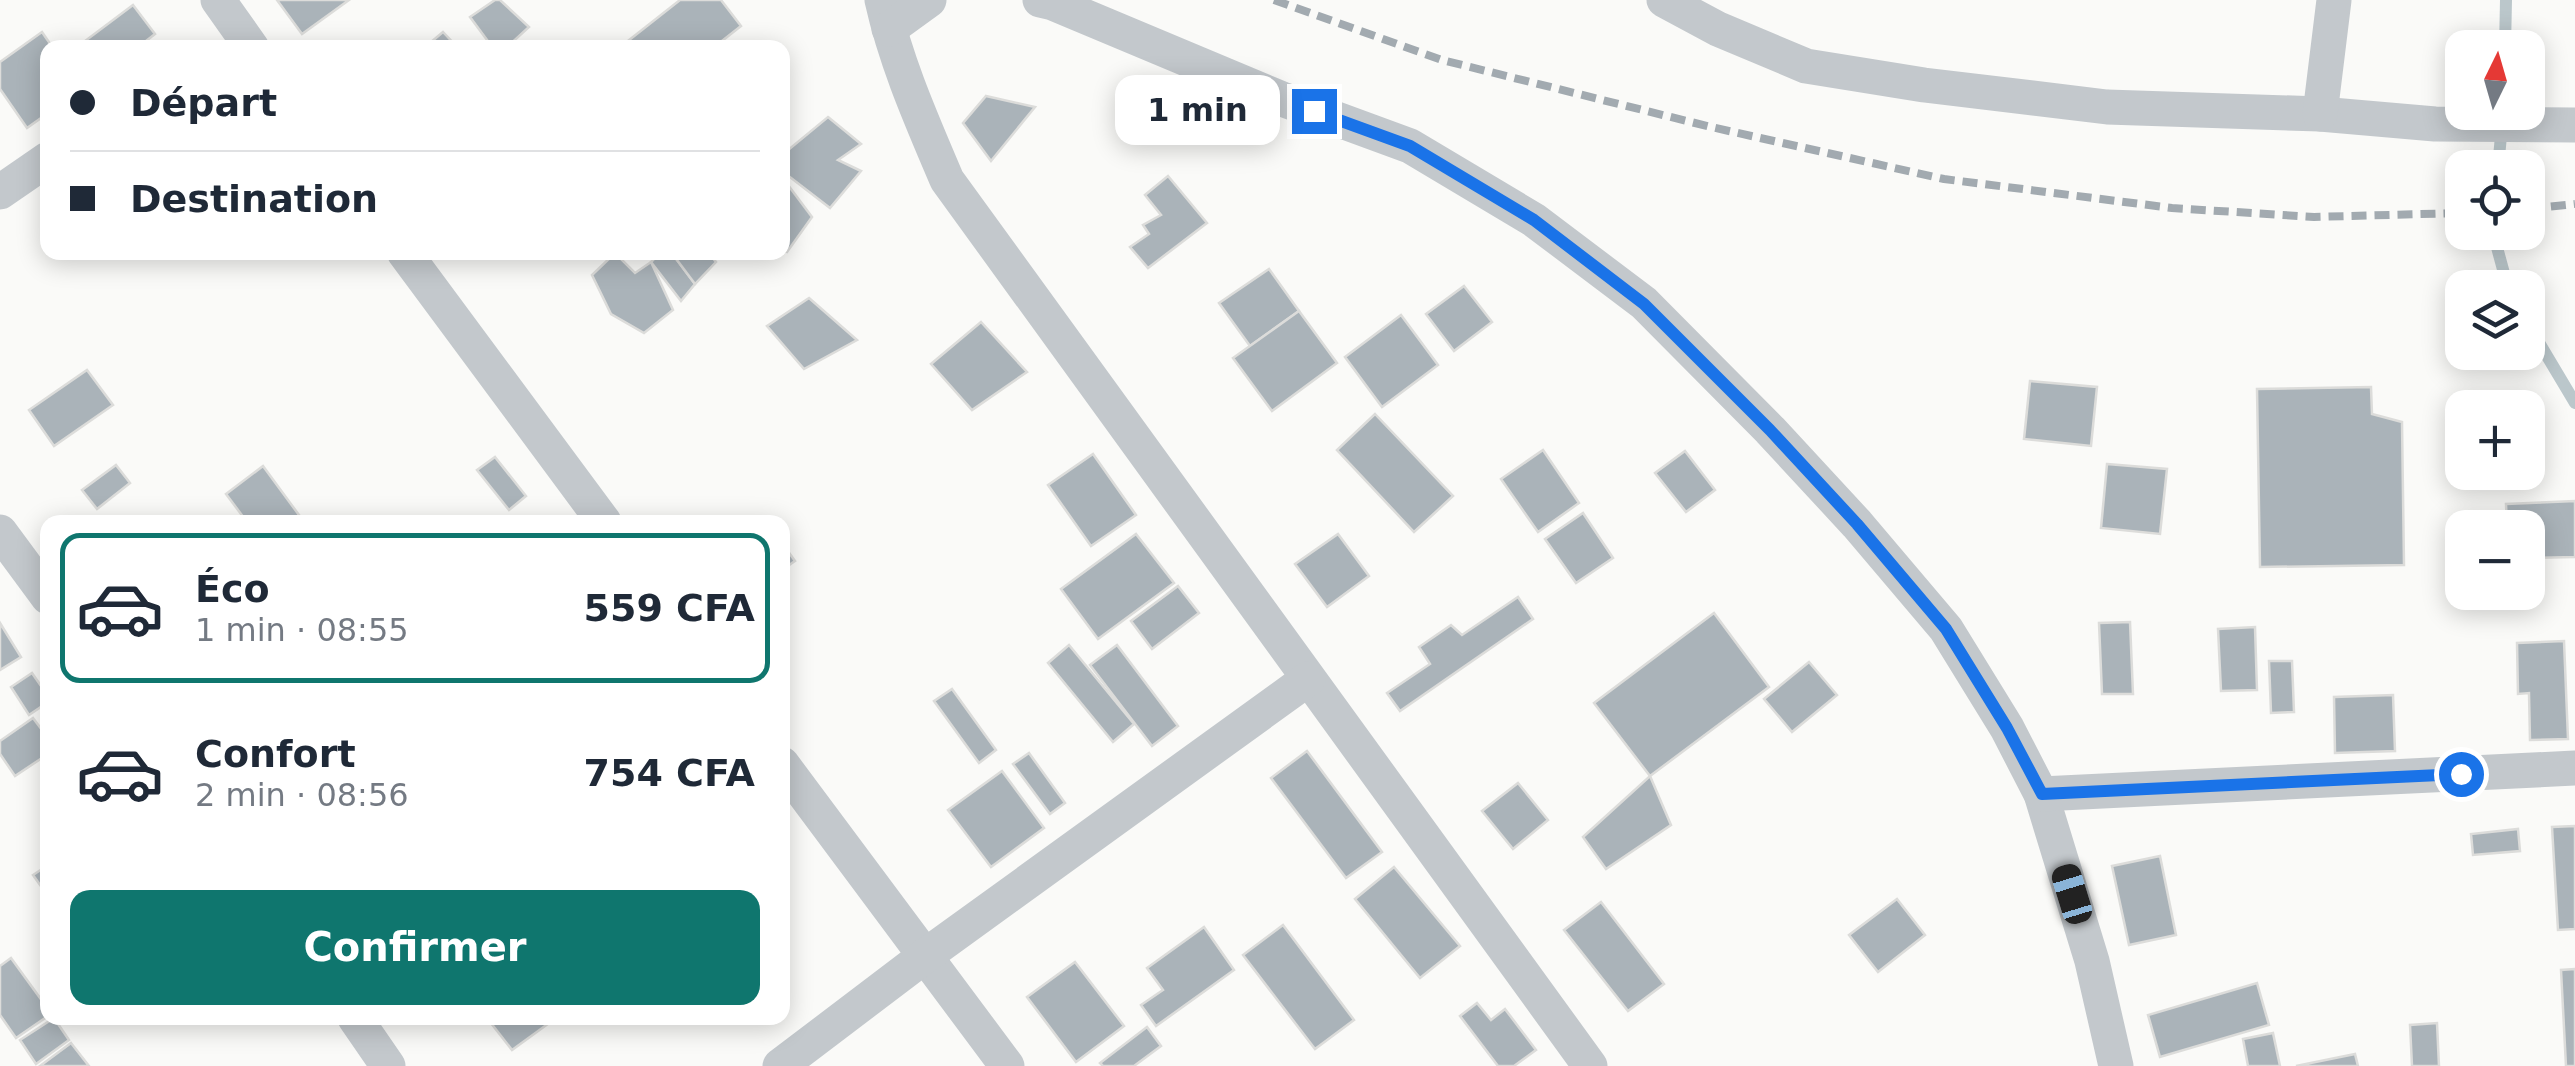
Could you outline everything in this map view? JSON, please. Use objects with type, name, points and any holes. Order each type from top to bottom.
[{"type":"street","points":[[218,0],[233,40]]},
{"type":"street","points":[[928,0],[886,15],[906,86],[948,180],[1590,1066]]},
{"type":"street","points":[[1040,0],[1282,100],[1410,146],[1534,220],[1644,304],[1770,430],[1946,629],[2042,794],[2092,961],[2116,1066]]},
{"type":"street","points":[[1664,0],[1718,29],[1806,66],[1924,85],[2107,107],[2320,114],[2435,124],[2575,125]]},
{"type":"street","points":[[2320,114],[2334,0]]},
{"type":"street","points":[[0,192],[40,165]]},
{"type":"street","points":[[410,260],[599,515]]},
{"type":"street","points":[[0,532],[40,586]]},
{"type":"street","points":[[780,1066],[925,956],[1308,679]]},
{"type":"street","points":[[2042,794],[2575,768]]},
{"type":"street","points":[[790,775],[1007,1066]]},
{"type":"street","points":[[360,1025],[388,1066]]},
{"type":"building","points":[[277,0],[349,0],[302,34]]},
{"type":"building","points":[[500,0],[529,27],[515,40],[487,40],[470,17]]},
{"type":"building","points":[[680,0],[721,0],[741,26],[723,40],[629,40]]},
{"type":"building","points":[[133,5],[155,34],[147,40],[86,40]]},
{"type":"building","points":[[42,32],[48,40],[40,40],[40,119],[27,128],[0,89],[0,62]]},
{"type":"building","points":[[443,32],[450,40],[434,40]]},
{"type":"building","points":[[986,96],[1035,107],[991,161],[963,123]]},
{"type":"building","points":[[828,117],[861,144],[838,160],[861,171],[830,208],[790,177],[790,148]]},
{"type":"building","points":[[1168,176],[1207,223],[1148,268],[1130,247],[1149,234],[1143,225],[1161,215],[1145,195]]},
{"type":"building","points":[[790,188],[812,217],[790,248]]},
{"type":"building","points":[[608,260],[622,260],[635,273],[651,262],[673,310],[644,333],[611,314],[592,275]]},
{"type":"building","points":[[677,260],[695,284],[681,301],[651,262]]},
{"type":"building","points":[[677,260],[714,260],[716,262],[695,284]]},
{"type":"building","points":[[1269,269],[1299,311],[1250,346],[1219,303]]},
{"type":"building","points":[[1464,286],[1492,322],[1454,351],[1426,314]]},
{"type":"building","points":[[809,298],[857,340],[804,369],[767,326]]},
{"type":"building","points":[[1299,311],[1337,363],[1272,411],[1233,358]]},
{"type":"building","points":[[1401,315],[1438,365],[1382,407],[1345,357]]},
{"type":"building","points":[[981,322],[1027,372],[972,410],[931,364]]},
{"type":"building","points":[[87,370],[113,405],[54,446],[29,410]]},
{"type":"building","points":[[2030,381],[2097,387],[2091,446],[2024,439]]},
{"type":"building","points":[[2371,387],[2372,414],[2402,422],[2404,565],[2260,567],[2257,389]]},
{"type":"building","points":[[1375,414],[1453,496],[1414,532],[1337,450]]},
{"type":"building","points":[[1543,450],[1579,503],[1538,532],[1501,479]]},
{"type":"building","points":[[1685,451],[1715,490],[1686,512],[1655,473]]},
{"type":"building","points":[[1093,454],[1136,515],[1091,546],[1048,485]]},
{"type":"building","points":[[495,457],[526,496],[509,510],[477,470]]},
{"type":"building","points":[[2107,464],[2167,469],[2160,534],[2101,528]]},
{"type":"building","points":[[116,465],[130,483],[97,509],[82,490]]},
{"type":"building","points":[[263,466],[299,515],[242,515],[226,494]]},
{"type":"building","points":[[2575,501],[2575,557],[2545,558],[2545,510],[2506,510],[2506,504]]},
{"type":"building","points":[[1583,513],[1613,558],[1576,583],[1545,539]]},
{"type":"building","points":[[1136,534],[1174,583],[1098,639],[1061,589]]},
{"type":"building","points":[[1338,534],[1369,576],[1327,607],[1295,564]]},
{"type":"building","points":[[1178,586],[1199,613],[1152,649],[1131,621]]},
{"type":"building","points":[[1518,597],[1533,619],[1400,711],[1387,693],[1430,664],[1419,647],[1451,625],[1462,635]]},
{"type":"building","points":[[1714,613],[1769,687],[1650,776],[1594,703]]},
{"type":"building","points":[[2130,622],[2133,694],[2102,694],[2099,623]]},
{"type":"building","points":[[0,623],[21,657],[0,670]]},
{"type":"building","points":[[2255,627],[2257,690],[2221,691],[2218,629]]},
{"type":"building","points":[[2564,641],[2568,739],[2530,740],[2529,693],[2518,694],[2517,643]]},
{"type":"building","points":[[1069,645],[1134,724],[1113,742],[1048,663]]},
{"type":"building","points":[[1117,645],[1178,726],[1152,746],[1090,665]]},
{"type":"building","points":[[2269,661],[2292,661],[2294,712],[2271,713]]},
{"type":"building","points":[[1809,662],[1837,695],[1792,732],[1764,699]]},
{"type":"building","points":[[32,673],[40,684],[40,707],[29,715],[11,687]]},
{"type":"building","points":[[952,689],[996,750],[979,763],[934,701]]},
{"type":"building","points":[[2393,695],[2395,751],[2335,753],[2334,697]]},
{"type":"building","points":[[33,718],[40,727],[40,759],[15,776],[0,754],[0,741]]},
{"type":"building","points":[[1307,751],[1382,852],[1346,878],[1271,778]]},
{"type":"building","points":[[1029,753],[1065,803],[1050,814],[1013,764]]},
{"type":"building","points":[[1002,771],[1044,828],[991,867],[948,810]]},
{"type":"building","points":[[1650,776],[1671,825],[1606,869],[1583,837]]},
{"type":"building","points":[[1518,783],[1548,820],[1513,849],[1482,811]]},
{"type":"building","points":[[2575,826],[2575,929],[2558,930],[2552,827]]},
{"type":"building","points":[[2518,829],[2520,851],[2473,855],[2471,834]]},
{"type":"building","points":[[2160,856],[2176,935],[2129,945],[2112,866]]},
{"type":"building","points":[[1394,867],[1460,946],[1420,978],[1355,899]]},
{"type":"building","points":[[1897,899],[1925,935],[1878,972],[1849,935]]},
{"type":"building","points":[[1601,902],[1664,984],[1628,1011],[1564,930]]},
{"type":"building","points":[[1283,925],[1354,1020],[1315,1049],[1243,955]]},
{"type":"building","points":[[1204,927],[1234,970],[1156,1026],[1141,1005],[1163,990],[1147,968]]},
{"type":"building","points":[[11,958],[40,998],[40,1022],[16,1038],[0,1015],[0,966]]},
{"type":"building","points":[[1075,962],[1124,1026],[1076,1062],[1027,997]]},
{"type":"building","points":[[2575,969],[2575,1066],[2566,1066],[2561,970]]},
{"type":"building","points":[[2257,983],[2269,1025],[2160,1057],[2148,1015]]},
{"type":"building","points":[[1477,1003],[1491,1020],[1505,1009],[1536,1050],[1514,1066],[1498,1066],[1460,1016]]},
{"type":"building","points":[[2437,1023],[2439,1066],[2412,1066],[2410,1025]]},
{"type":"building","points":[[43,1025],[59,1025],[69,1040],[36,1064],[20,1040]]},
{"type":"building","points":[[492,1025],[546,1025],[512,1050]]},
{"type":"building","points":[[1147,1027],[1161,1046],[1134,1066],[1100,1063]]},
{"type":"building","points":[[2273,1033],[2280,1066],[2248,1066],[2243,1039]]},
{"type":"building","points":[[71,1043],[89,1066],[40,1066]]},
{"type":"building","points":[[2355,1054],[2358,1066],[2296,1066]]},
{"type":"waterway","points":[[2505,30],[2506,0]]},
{"type":"waterway","points":[[2500,150],[2502,130]]},
{"type":"waterway","points":[[2498,250],[2503,270]]},
{"type":"waterway","points":[[2545,353],[2575,403]]},
{"type":"railway","points":[[1274,0],[1442,60],[1711,127],[1944,179],[2172,208],[2314,217],[2445,213]]},
{"type":"railway","points":[[2545,207],[2575,204]]},
{"type":"route","points":[[1314,111],[1410,146],[1534,220],[1644,304],[1770,430],[1946,629],[2042,794],[2461,774]]}]
